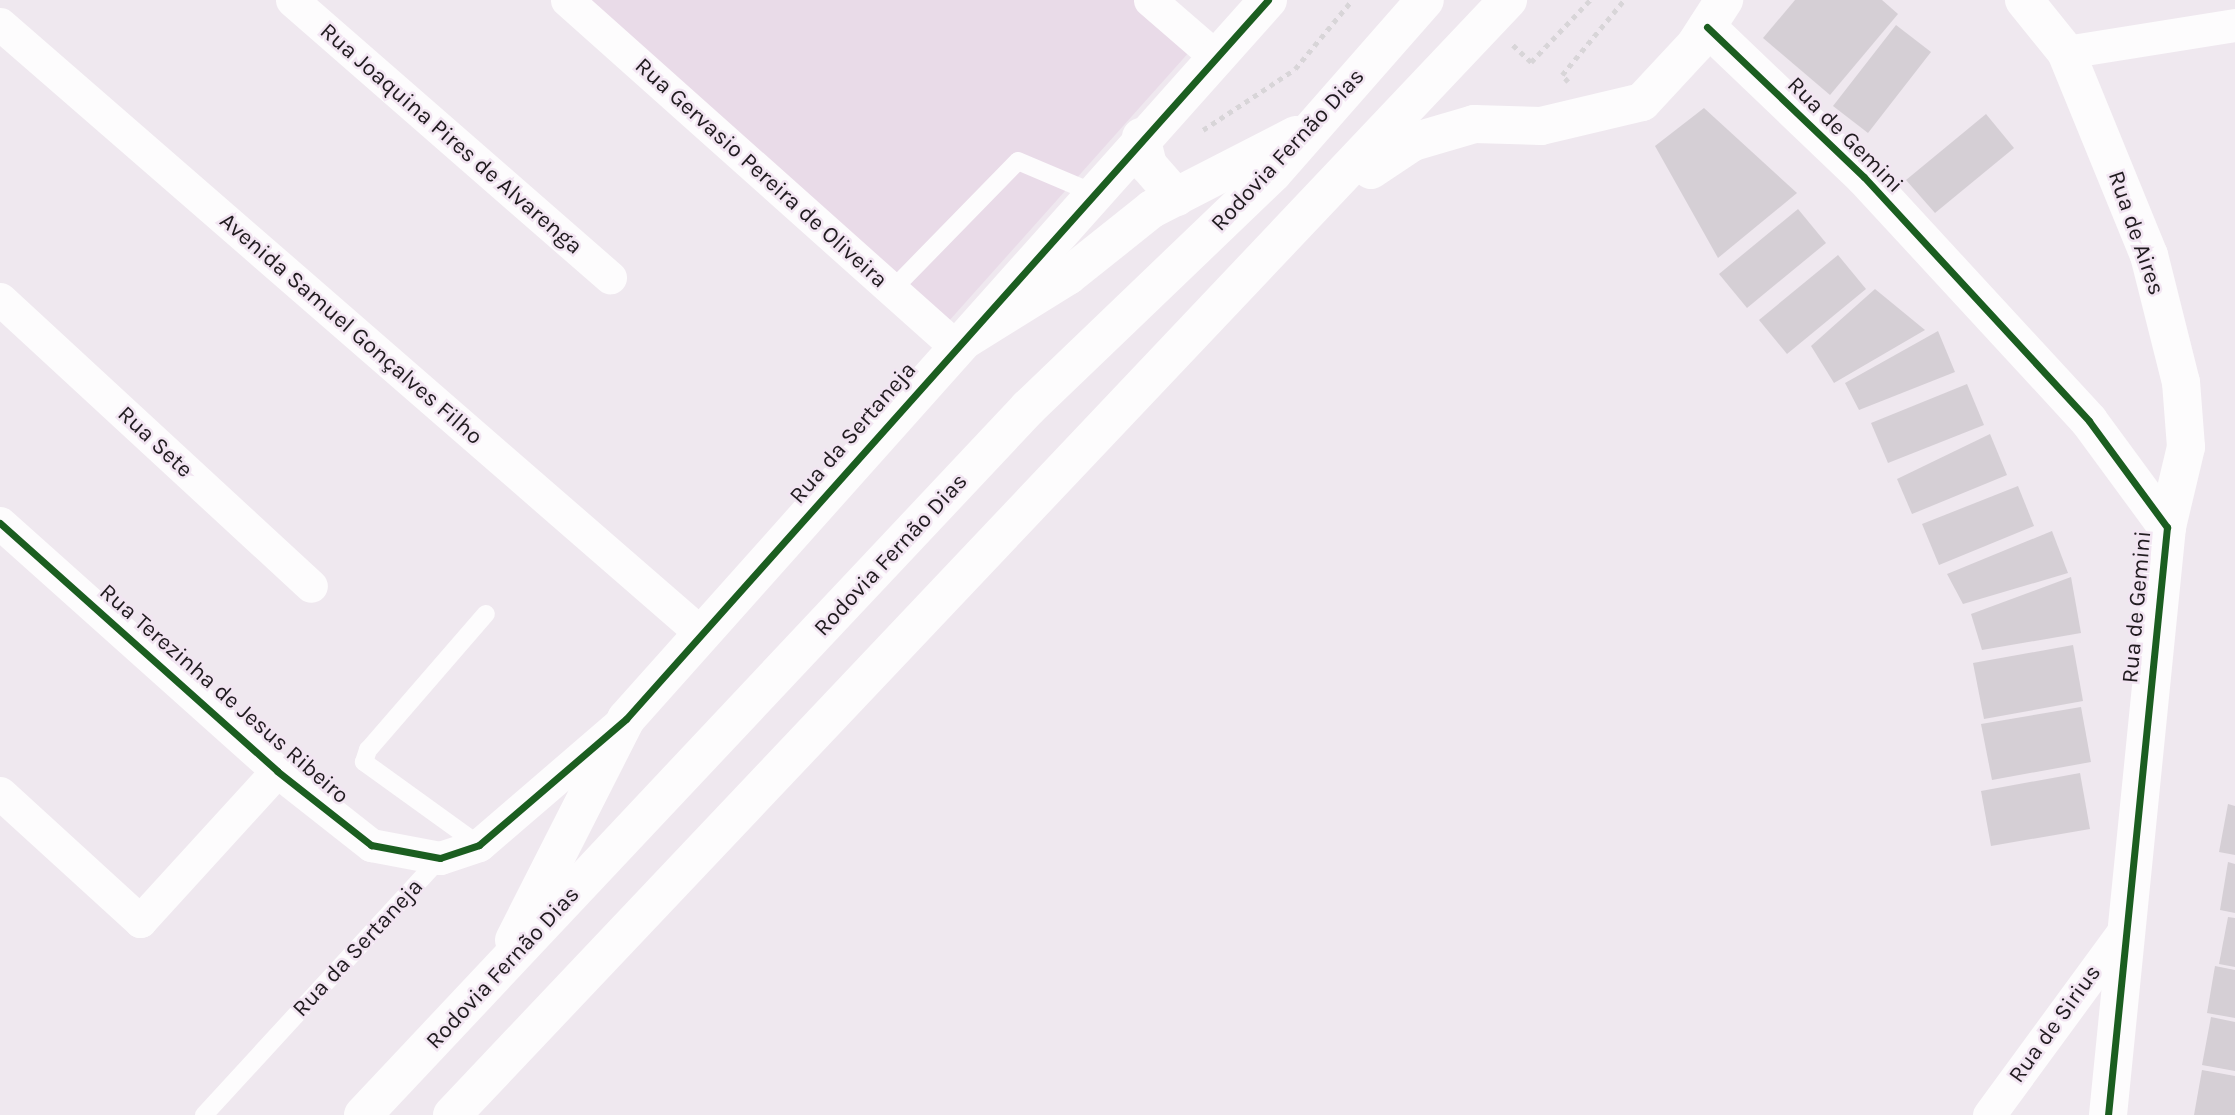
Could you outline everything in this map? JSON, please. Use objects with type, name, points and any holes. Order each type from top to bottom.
[{"type":"main road","name":"Rua da Sertaneja","points":[[626,719],[1141,136],[1217,58],[1268,0]]},
{"type":"main road","name":"Rodovia Fernão Dias","points":[[363,1115],[494,979],[1028,408],[1320,122],[1425,0]]},
{"type":"main road","points":[[453,1115],[1317,206],[1508,0]]},
{"type":"main road","name":"Rua de Aires","points":[[2024,0],[2066,52],[2149,255],[2181,382],[2186,447],[2167,527]]},
{"type":"main road","points":[[1317,206],[1413,142],[1474,124],[1541,126],[1642,102],[1715,14]]},
{"type":"main road","name":"Rua de Gemini","points":[[1715,14],[2089,421],[2167,527],[2122,933],[2108,1115]]},
{"type":"main road","points":[[955,346],[1068,276],[1175,197],[1320,122]]},
{"type":"main road","points":[[1141,136],[1148,165],[1175,197]]},
{"type":"main road","points":[[494,979],[626,719]]},
{"type":"main road","points":[[478,1115],[573,988]]},
{"type":"street","name":"Rua Joaquina Pires de Alvarenga","points":[[292,0],[610,277]]},
{"type":"street","name":"Rua Gervasio Pereira de Oliveira","points":[[567,0],[955,346]]},
{"type":"street","points":[[1150,0],[1217,58]]},
{"type":"street","name":"Avenida Samuel Gonçalves Filho","points":[[0,24],[702,634]]},
{"type":"street","points":[[2066,52],[2235,25]]},
{"type":"street","name":"Rua Sete","points":[[0,299],[311,586]]},
{"type":"street","name":"Rua Terezinha de Jesus Ribeiro","points":[[0,523],[277,771],[371,845],[440,858]]},
{"type":"street","name":"Rua da Sertaneja","points":[[440,858],[479,845],[626,719]]},
{"type":"street","points":[[0,793],[140,921],[277,771]]},
{"type":"street","name":"Rua de Sirius","points":[[1989,1115],[2122,933]]},
{"type":"lane","points":[[892,290],[1018,160],[1091,192]]},
{"type":"lane","points":[[479,845],[364,762],[368,750],[486,614]]},
{"type":"lane","name":"Rua da Sertaneja","points":[[204,1115],[440,858]]},
{"type":"path","points":[[1198,134],[1294,69],[1352,0]]},
{"type":"path","points":[[1593,114],[1562,75],[1624,0]]},
{"type":"shaded area","points":[[567,0],[1135,0],[1191,50],[940,331]]},
{"type":"building","points":[[1795,0],[1882,0],[1898,14],[1830,95],[1763,38]]},
{"type":"building","points":[[1896,25],[1931,52],[1868,133],[1833,106]]},
{"type":"building","points":[[1704,108],[1797,193],[1718,258],[1655,146]]},
{"type":"building","points":[[1986,114],[2014,148],[1935,213],[1906,180]]},
{"type":"building","points":[[1798,209],[1826,243],[1747,308],[1719,274]]},
{"type":"building","points":[[1838,255],[1866,289],[1787,354],[1759,320]]},
{"type":"building","points":[[1875,289],[1925,330],[1834,383],[1811,346]]},
{"type":"building","points":[[1938,331],[1955,372],[1859,410],[1845,383]]},
{"type":"building","points":[[1967,384],[1984,425],[1888,463],[1871,423]]},
{"type":"building","points":[[1990,434],[2007,475],[1912,514],[1897,479]]},
{"type":"building","points":[[2018,486],[2034,526],[1939,565],[1922,524]]},
{"type":"building","points":[[2052,531],[2068,573],[1963,604],[1947,574]]},
{"type":"building","points":[[2071,577],[2081,633],[1982,650],[1971,614]]},
{"type":"building","points":[[2073,645],[2083,701],[1984,719],[1973,663]]},
{"type":"building","points":[[2081,707],[2091,762],[1992,780],[1981,724]]},
{"type":"building","points":[[2080,773],[2090,829],[1991,846],[1981,791]]},
{"type":"building","points":[[2228,804],[2235,806],[2235,855],[2219,852]]},
{"type":"building","points":[[2228,862],[2235,864],[2235,913],[2220,910]]},
{"type":"building","points":[[2228,917],[2235,918],[2235,967],[2219,964]]},
{"type":"building","points":[[2215,966],[2235,970],[2235,1018],[2207,1013]]},
{"type":"building","points":[[2211,1017],[2235,1022],[2235,1071],[2202,1065]]},
{"type":"building","points":[[2202,1070],[2235,1076],[2235,1115],[2194,1115]]},
{"type":"cycle path","points":[[0,523],[277,771],[371,845],[440,858],[479,845],[626,719],[1268,0]]},
{"type":"cycle path","points":[[1707,27],[1864,177],[2089,421],[2167,527],[2108,1115]]}]
